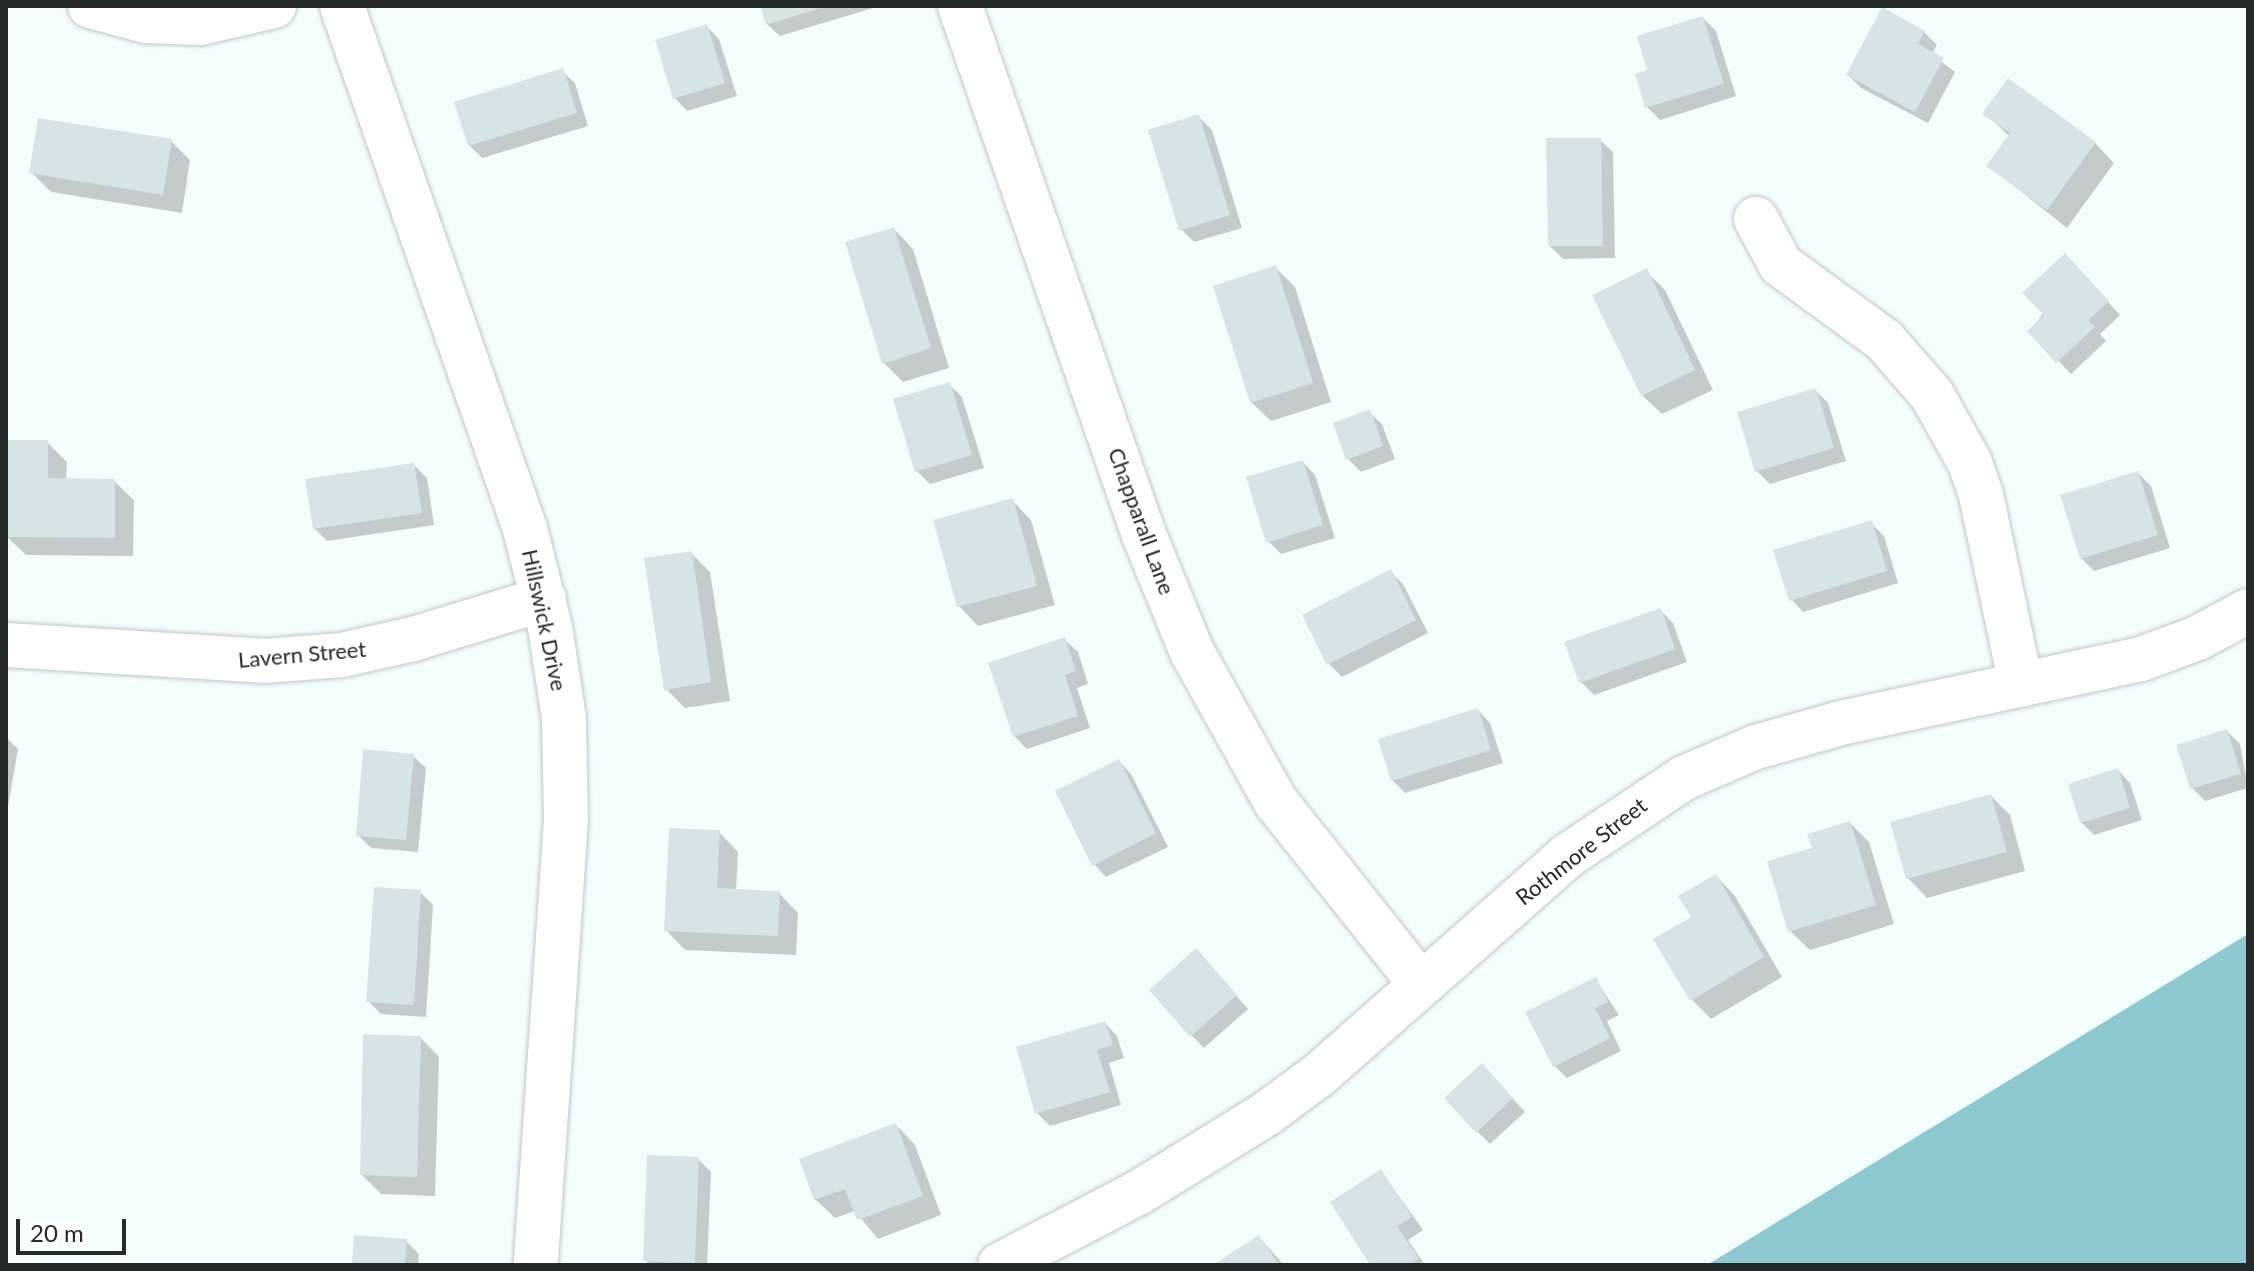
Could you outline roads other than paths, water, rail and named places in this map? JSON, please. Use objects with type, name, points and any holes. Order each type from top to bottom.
[{"type":"street","points":[[90,6],[146,21],[200,23],[274,6]]},
{"type":"street","name":"Hillswick Drive","points":[[342,6],[525,529],[544,599],[564,718],[566,820],[536,1265]]},
{"type":"street","name":"Chapparall Lane","points":[[960,6],[1144,535],[1192,652],[1276,802],[1421,984]]},
{"type":"street","points":[[1756,219],[1781,265],[1884,340],[1932,395],[1970,463],[1981,495],[2021,685]]},
{"type":"street","name":"Lavern Street","points":[[6,645],[217,660],[326,656],[413,639],[544,599]]},
{"type":"street","name":"Rothmore Street","points":[[1000,1265],[1138,1193],[1266,1114],[1567,856],[1684,778],[1756,747],[1845,722],[2141,659],[2198,638],[2248,611]]}]
